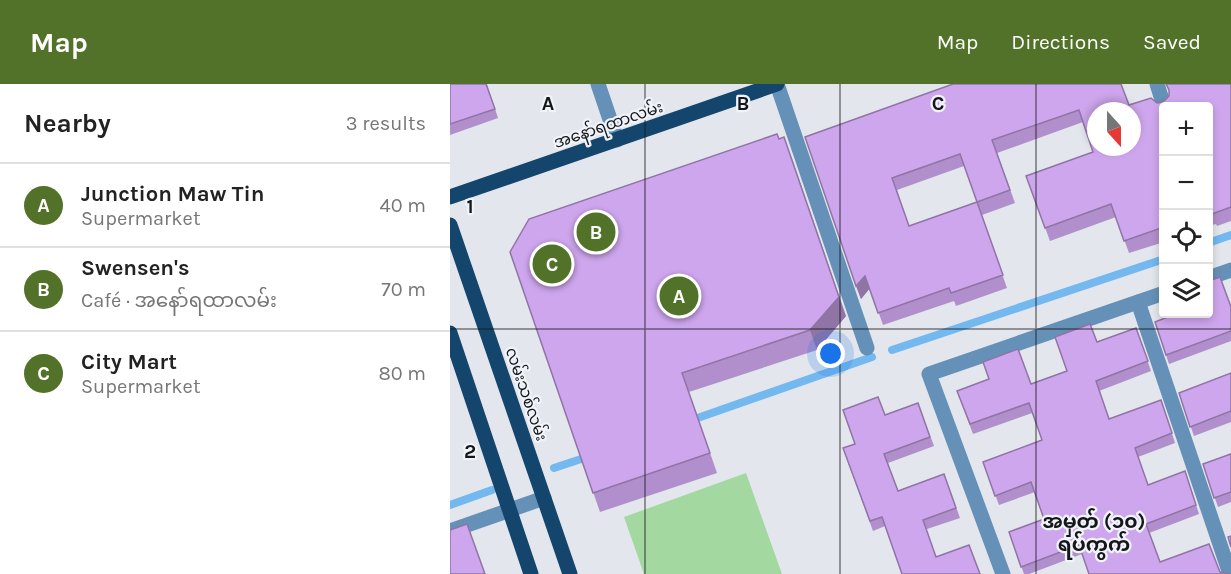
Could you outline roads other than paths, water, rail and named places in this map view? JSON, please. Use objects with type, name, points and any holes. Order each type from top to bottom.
[{"type":"main road","name":"အနော်ရထာလမ်း","points":[[450,197],[777,84]]},
{"type":"main road","name":"လမ်းသစ်လမ်း","points":[[450,225],[570,574]]},
{"type":"main road","points":[[450,333],[531,574]]},
{"type":"street","points":[[598,84],[617,140]]},
{"type":"street","points":[[777,84],[867,348]]},
{"type":"street","points":[[1157,84],[1163,102]]},
{"type":"street","points":[[1213,277],[1231,270]]},
{"type":"street","points":[[1003,574],[929,374],[1159,295]]},
{"type":"street","points":[[1138,302],[1230,574]]},
{"type":"street","points":[[450,531],[544,498]]},
{"type":"waterway","points":[[1213,241],[1231,235]]},
{"type":"waterway","points":[[892,350],[1159,261]]},
{"type":"waterway","points":[[689,421],[872,357]]},
{"type":"waterway","points":[[554,468],[590,456]]},
{"type":"waterway","points":[[450,505],[492,490]]},
{"type":"place","name":"Swensen's","points":[[596,232]]},
{"type":"place","name":"City Mart","points":[[552,264]]},
{"type":"place","name":"Junction Maw Tin","points":[[679,296]]},
{"type":"district","name":"အမှတ် (၁၀) ရပ်ကွက်","points":[[1094,532]]}]
